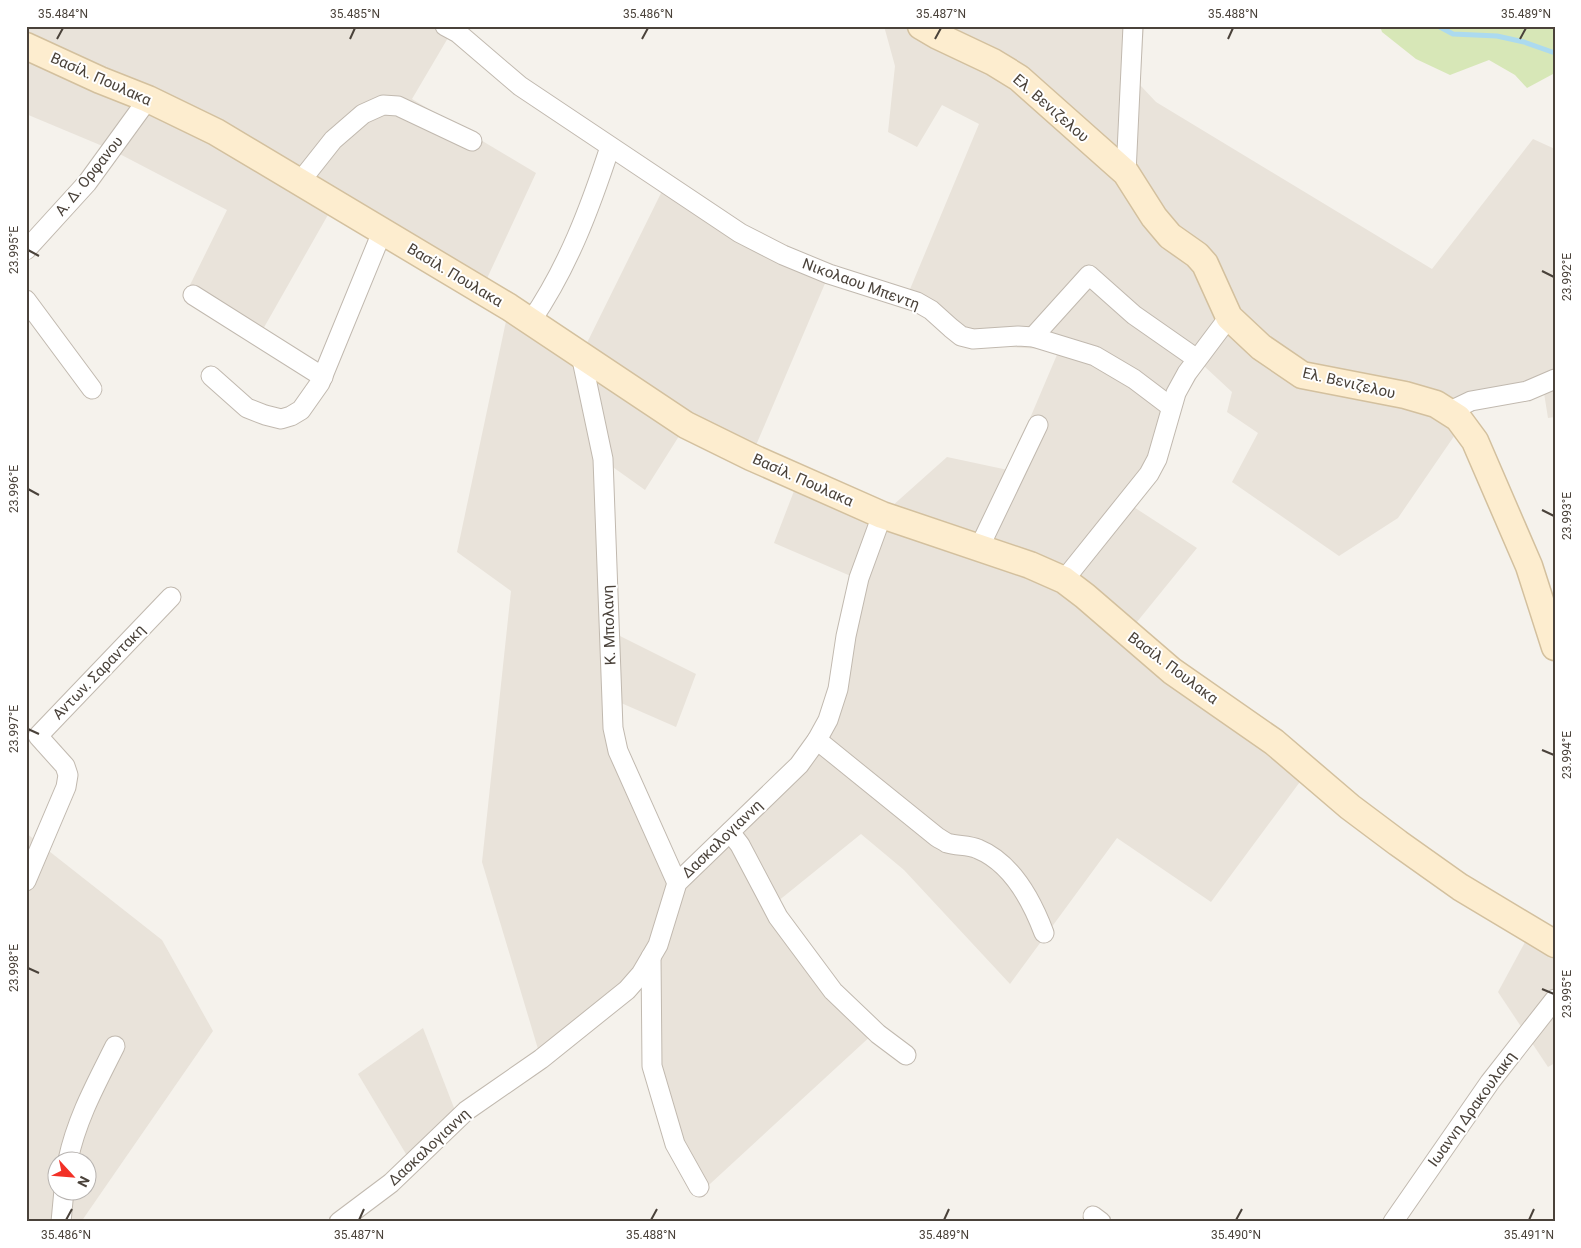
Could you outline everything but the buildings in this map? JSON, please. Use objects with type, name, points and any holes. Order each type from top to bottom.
[{"type":"main road","name":"Ελ. Βενιζελου","points":[[921,26],[993,62],[1019,78],[1126,173],[1154,217],[1170,236],[1197,255],[1205,264],[1229,316],[1261,347],[1302,375],[1405,395],[1436,404],[1458,418],[1475,442],[1528,566],[1555,647]]},
{"type":"main road","name":"Βασίλ. Πουλακα","points":[[26,46],[100,80],[148,99],[216,132],[531,321],[686,425],[751,457],[882,515],[1030,565],[1064,580],[1172,671],[1274,742],[1350,807],[1398,843],[1460,887],[1555,944]]},
{"type":"street","name":"Νικολαου Μπεντη","points":[[445,26],[458,33],[520,86],[740,233],[783,255],[829,274],[917,302],[930,310],[961,336],[973,339],[1033,337],[1095,356],[1134,379],[1171,407]]},
{"type":"street","points":[[1126,173],[1133,26]]},
{"type":"street","name":"Α. Δ. Ορφανου","points":[[26,250],[87,183],[148,99]]},
{"type":"street","points":[[299,183],[334,140],[363,114],[383,104],[398,106],[472,141]]},
{"type":"street","points":[[531,321],[556,282],[574,246],[592,203],[610,147]]},
{"type":"street","points":[[210,376],[246,408],[265,415],[281,418],[291,416],[301,410],[323,377],[382,232]]},
{"type":"street","points":[[1033,337],[1089,275],[1134,314],[1197,359]]},
{"type":"street","points":[[193,295],[323,377]]},
{"type":"street","points":[[26,300],[92,388]]},
{"type":"street","points":[[1064,580],[1148,474],[1157,459],[1176,393],[1187,373],[1229,316]]},
{"type":"street","name":"Κ. Μπολανη","points":[[581,355],[603,459],[613,728],[618,751],[677,883]]},
{"type":"street","points":[[1448,412],[1471,402],[1527,391],[1555,379]]},
{"type":"street","points":[[978,548],[1038,425]]},
{"type":"street","name":"Δασκαλογιαννη","points":[[339,1222],[390,1183],[466,1111],[541,1059],[627,990],[641,974],[658,945],[677,883],[799,765],[817,740],[828,720],[838,689],[846,636],[859,578],[882,515]]},
{"type":"street","name":"Αντων. Σαραντακη","points":[[26,881],[66,787],[68,775],[65,766],[32,731],[171,597]]},
{"type":"street","points":[[817,740],[937,837],[948,843],[975,848],[989,854],[999,862],[1024,891],[1035,909],[1044,933]]},
{"type":"street","points":[[730,832],[740,845],[778,917],[833,991],[878,1034],[906,1055]]},
{"type":"street","points":[[651,957],[652,1066],[675,1144],[699,1186]]},
{"type":"street","name":"Ιωαννη Δρακουλακη","points":[[1393,1222],[1490,1082],[1555,999]]},
{"type":"street","points":[[70,1150],[82,1113],[115,1046]]},
{"type":"street","points":[[61,1222],[63,1200]]},
{"type":"shaded area","points":[[26,26],[455,26],[412,99],[536,173],[483,287],[333,206],[258,338],[189,287],[227,210],[112,150],[26,114]]},
{"type":"shaded area","points":[[884,26],[1144,26],[1140,85],[1156,102],[1432,269],[1533,139],[1555,149],[1555,417],[1548,418],[1544,393],[1472,410],[1398,518],[1339,556],[1232,482],[1258,433],[1227,412],[1232,392],[1204,366],[1186,395],[1166,461],[1126,502],[1197,548],[1128,633],[1308,771],[1211,902],[1117,838],[1010,984],[904,870],[861,834],[772,906],[874,1033],[698,1195],[657,1082],[651,958],[541,1059],[482,862],[511,591],[457,552],[509,307],[581,355],[666,183],[829,274],[751,457],[686,425],[645,490],[603,460],[610,631],[696,674],[676,727],[612,699],[613,728],[677,883],[828,720],[853,577],[774,543],[799,478],[882,515],[947,457],[1008,470],[1059,350],[957,344],[908,294],[979,124],[942,105],[917,147],[888,132],[895,66]]},
{"type":"shaded area","points":[[26,833],[162,940],[213,1031],[98,1197],[98,1150],[48,1150],[48,1200],[96,1200],[81,1222],[26,1222]]},
{"type":"shaded area","points":[[1531,931],[1555,944],[1555,1063],[1548,1067],[1498,992]]},
{"type":"shaded area","points":[[423,1028],[456,1113],[412,1164],[358,1074]]},
{"type":"green space","points":[[1380,26],[1552,26],[1555,29],[1555,75],[1553,74],[1527,88],[1515,75],[1489,60],[1450,75],[1416,59],[1382,32]]},
{"type":"waterway","points":[[1438,26],[1453,34],[1497,36],[1524,42],[1555,53]]}]
